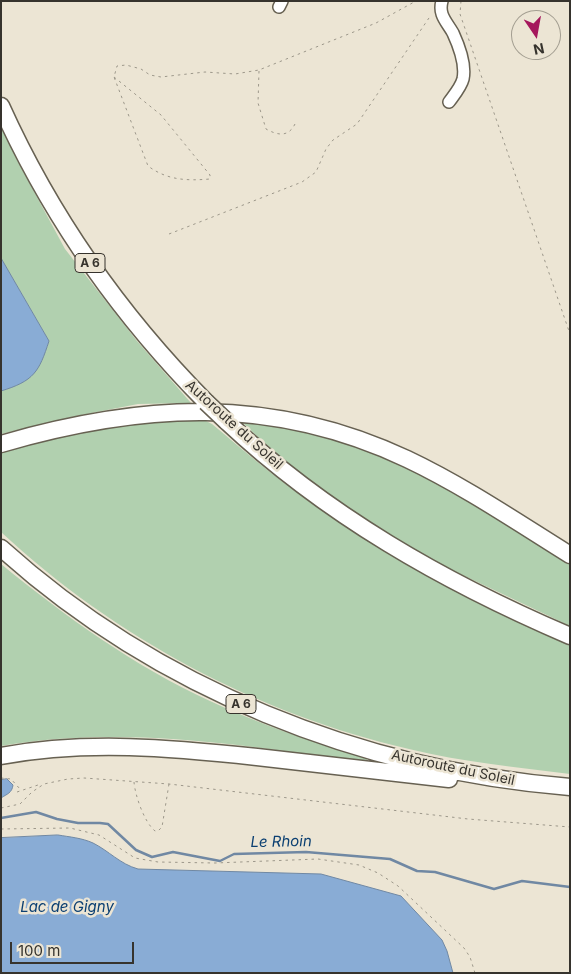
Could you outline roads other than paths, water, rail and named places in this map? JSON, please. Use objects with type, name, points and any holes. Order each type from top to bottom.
[{"type":"highway","name":"Autoroute du Soleil","points":[[1,106],[35,175],[59,216],[112,295],[147,338],[226,421],[271,461],[308,490],[387,544],[463,586],[570,636]]},
{"type":"highway","points":[[1,444],[74,425],[146,414],[187,412],[235,413],[283,419],[346,435],[406,459],[464,489],[570,555]]},
{"type":"highway","name":"Autoroute du Soleil","points":[[1,548],[55,593],[115,636],[170,668],[244,705],[304,729],[380,753],[517,782],[570,787]]},
{"type":"highway","points":[[1,756],[62,748],[104,746],[152,747],[222,753],[457,780],[517,782]]},
{"type":"street","points":[[441,4],[442,17],[453,33],[461,52],[464,73],[463,80],[449,102]]},
{"type":"water","points":[[1,258],[49,341],[34,374],[21,383],[1,391]]},
{"type":"water","points":[[7,779],[13,785],[12,790],[1,798],[1,780]]},
{"type":"water","name":"Lac de Gigny","points":[[58,835],[93,843],[126,864],[138,869],[321,874],[401,896],[442,940],[453,973],[1,973],[1,838]]},
{"type":"waterway","name":"Le Rhoin","points":[[1,818],[36,812],[78,823],[108,824],[136,850],[152,857],[173,852],[220,861],[234,854],[306,852],[390,859],[417,871],[435,872],[494,889],[522,881],[570,887]]}]
